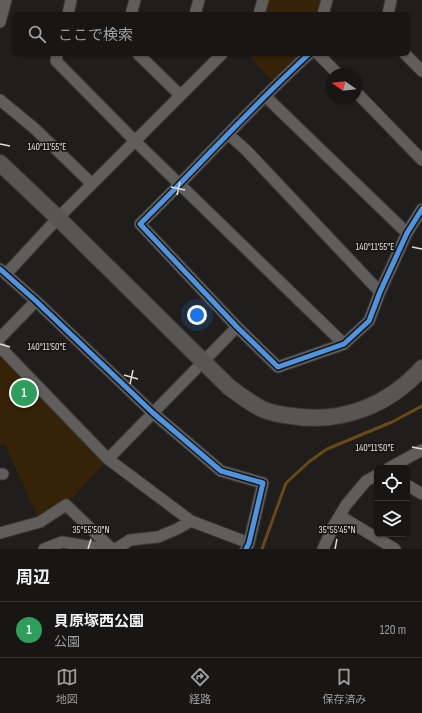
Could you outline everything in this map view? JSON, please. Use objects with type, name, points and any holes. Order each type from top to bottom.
[{"type":"street","points":[[0,22],[6,0]]},
{"type":"street","points":[[68,12],[71,0]]},
{"type":"street","points":[[132,12],[135,0]]},
{"type":"street","points":[[196,12],[199,0]]},
{"type":"street","points":[[260,12],[263,0]]},
{"type":"street","points":[[324,12],[327,0]]},
{"type":"street","points":[[388,12],[391,0]]},
{"type":"street","points":[[57,56],[56,61],[135,141],[344,344]]},
{"type":"street","points":[[140,56],[180,95]]},
{"type":"street","points":[[0,347],[108,459],[192,520],[248,546],[263,483],[221,471],[153,413],[3,271],[220,56]]},
{"type":"street","points":[[307,56],[265,96],[140,224],[237,327],[278,367],[344,344],[370,321],[380,292],[407,233],[422,209]]},
{"type":"street","points":[[320,56],[332,68]]},
{"type":"street","points":[[407,56],[422,71]]},
{"type":"street","points":[[265,96],[407,233]]},
{"type":"street","points":[[362,98],[422,160]]},
{"type":"street","points":[[0,100],[34,128],[92,184]]},
{"type":"street","points":[[228,134],[246,150],[380,292]]},
{"type":"street","points":[[0,163],[58,218],[229,387],[245,400],[264,410],[304,418],[328,418],[348,414],[375,405],[412,379],[422,368]]},
{"type":"street","points":[[0,338],[36,301]]},
{"type":"street","points":[[108,459],[237,327]]},
{"type":"street","points":[[394,465],[422,450]]},
{"type":"street","points":[[323,549],[346,505],[366,481],[374,477]]},
{"type":"street","points":[[410,487],[422,494]]},
{"type":"street","points":[[0,534],[40,522],[66,505],[112,549]]},
{"type":"street","points":[[340,516],[395,549]]},
{"type":"street","points":[[116,549],[130,540],[158,537],[177,529],[192,520]]},
{"type":"street","points":[[44,549],[62,542],[105,549]]},
{"type":"shaded area","points":[[269,0],[323,0],[320,12],[265,12]]},
{"type":"shaded area","points":[[250,56],[300,56],[272,81]]},
{"type":"shaded area","points":[[0,341],[108,459],[66,505],[40,522],[5,445],[0,446]]},
{"type":"waterway","points":[[262,549],[286,483],[310,461],[327,449],[392,422],[422,406]]},
{"type":"cycle path","points":[[307,56],[266,95],[140,224],[237,327],[278,367],[344,344],[369,321],[380,292],[407,233],[422,209]]},
{"type":"cycle path","points":[[0,269],[36,301],[153,413],[221,471],[263,483],[249,543],[246,549]]},
{"type":"place","name":"貝原塚西公園","points":[[24,393]]}]
